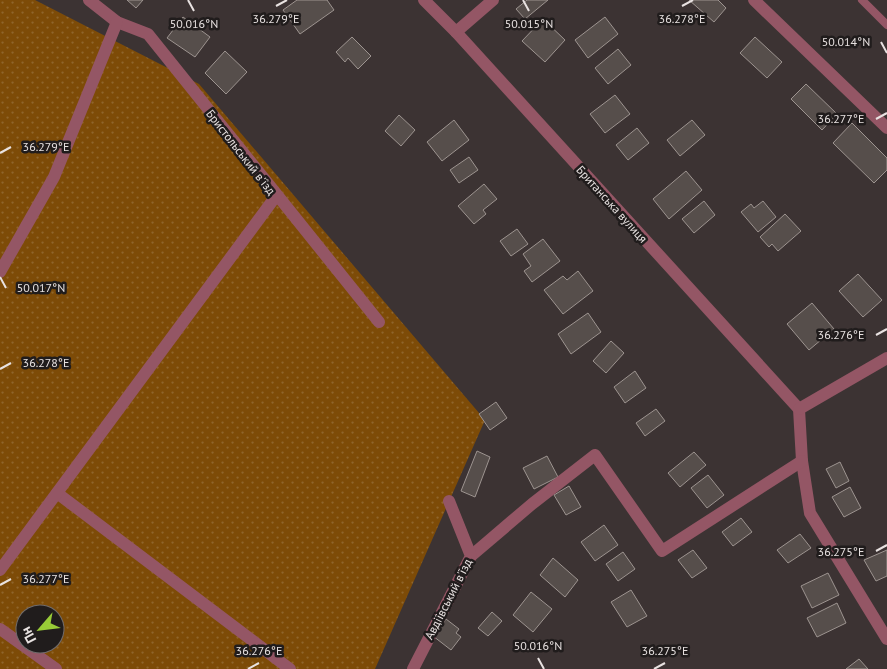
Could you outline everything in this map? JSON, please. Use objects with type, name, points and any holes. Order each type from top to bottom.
[{"type":"street","name":"Бристольський в'їзд","points":[[89,0],[116,22],[148,34],[276,196],[379,322]]},
{"type":"street","name":"Британська вулиця","points":[[424,0],[456,32],[799,409]]},
{"type":"street","points":[[456,32],[493,0]]},
{"type":"street","points":[[754,0],[887,128]]},
{"type":"street","points":[[0,272],[54,177],[116,22]]},
{"type":"street","points":[[0,570],[276,196]]},
{"type":"street","points":[[887,358],[799,409],[802,460],[810,513],[887,639]]},
{"type":"street","points":[[471,556],[532,504],[595,455],[662,551],[802,460]]},
{"type":"street","points":[[57,493],[290,669]]},
{"type":"street","name":"Авдіївський в'їзд","points":[[413,669],[471,556],[449,501]]},
{"type":"street","points":[[0,629],[56,669]]},
{"type":"lane","points":[[862,0],[887,25]]},
{"type":"shaded area","points":[[0,0],[35,0],[199,84],[485,420],[375,669],[0,669]]},
{"type":"building","points":[[127,0],[143,0],[136,8]]},
{"type":"building","points":[[297,0],[327,0],[334,10],[300,34],[283,10]]},
{"type":"building","points":[[527,0],[548,0],[525,19],[516,9]]},
{"type":"building","points":[[689,0],[718,0],[726,8],[714,22]]},
{"type":"building","points":[[183,17],[210,37],[195,57],[167,38]]},
{"type":"building","points":[[605,17],[618,34],[588,58],[575,40]]},
{"type":"building","points":[[543,19],[565,40],[545,62],[522,41]]},
{"type":"building","points":[[352,37],[371,56],[358,69],[348,58],[345,62],[336,52]]},
{"type":"building","points":[[755,37],[782,62],[767,78],[740,53]]},
{"type":"building","points":[[618,49],[631,65],[608,84],[595,68]]},
{"type":"building","points":[[225,51],[247,72],[226,94],[205,73]]},
{"type":"building","points":[[806,84],[837,114],[822,130],[791,99]]},
{"type":"building","points":[[615,95],[630,114],[605,133],[590,114]]},
{"type":"building","points":[[399,115],[415,130],[401,146],[385,131]]},
{"type":"building","points":[[454,120],[469,140],[442,161],[427,142]]},
{"type":"building","points":[[692,120],[705,135],[680,156],[667,140]]},
{"type":"building","points":[[852,123],[887,158],[887,170],[874,183],[833,143]]},
{"type":"building","points":[[637,128],[649,143],[628,160],[616,145]]},
{"type":"building","points":[[469,157],[478,170],[459,183],[450,170]]},
{"type":"building","points":[[686,171],[702,190],[669,219],[653,199]]},
{"type":"building","points":[[484,184],[497,199],[483,210],[486,214],[474,224],[458,206]]},
{"type":"building","points":[[704,201],[715,215],[694,233],[682,219]]},
{"type":"building","points":[[763,201],[776,217],[758,232],[741,212],[751,204],[754,208]]},
{"type":"building","points":[[785,214],[801,231],[778,251],[772,244],[769,247],[760,237]]},
{"type":"building","points":[[517,229],[528,244],[511,256],[500,241]]},
{"type":"building","points":[[543,239],[560,261],[532,282],[524,271],[531,266],[523,254]]},
{"type":"building","points":[[578,271],[593,291],[563,314],[544,290],[563,276],[567,280]]},
{"type":"building","points":[[858,274],[882,300],[863,317],[839,291]]},
{"type":"building","points":[[812,303],[834,329],[809,350],[787,324]]},
{"type":"building","points":[[588,313],[601,332],[571,354],[558,334]]},
{"type":"building","points":[[611,341],[624,353],[606,373],[593,361]]},
{"type":"building","points":[[635,371],[646,388],[625,403],[614,387]]},
{"type":"building","points":[[496,402],[507,418],[490,430],[479,414]]},
{"type":"building","points":[[656,409],[665,421],[645,436],[636,423]]},
{"type":"building","points":[[477,451],[490,457],[475,497],[461,491]]},
{"type":"building","points":[[694,452],[706,465],[680,487],[668,473]]},
{"type":"building","points":[[547,456],[558,477],[534,489],[523,468]]},
{"type":"building","points":[[840,462],[849,481],[836,488],[826,469]]},
{"type":"building","points":[[708,475],[724,495],[707,508],[691,488]]},
{"type":"building","points":[[569,486],[581,507],[566,515],[554,495]]},
{"type":"building","points":[[850,487],[861,508],[844,517],[832,497]]},
{"type":"building","points":[[741,518],[752,532],[733,546],[722,532]]},
{"type":"building","points":[[604,525],[618,545],[595,561],[581,542]]},
{"type":"building","points":[[800,534],[811,548],[788,563],[777,550]]},
{"type":"building","points":[[693,550],[707,568],[692,578],[678,560]]},
{"type":"building","points":[[887,550],[887,576],[876,581],[864,560]]},
{"type":"building","points":[[623,552],[635,569],[618,581],[606,564]]},
{"type":"building","points":[[553,558],[578,580],[565,597],[540,575]]},
{"type":"building","points":[[828,573],[839,595],[812,608],[801,586]]},
{"type":"building","points":[[631,590],[647,616],[627,627],[611,602]]},
{"type":"building","points":[[531,592],[552,609],[533,632],[513,615]]},
{"type":"building","points":[[837,603],[846,623],[817,637],[807,618]]},
{"type":"building","points":[[492,612],[502,621],[488,636],[478,628]]},
{"type":"building","points":[[446,619],[459,629],[456,633],[461,637],[451,650],[433,636]]},
{"type":"building","points":[[859,659],[868,669],[846,669]]}]
